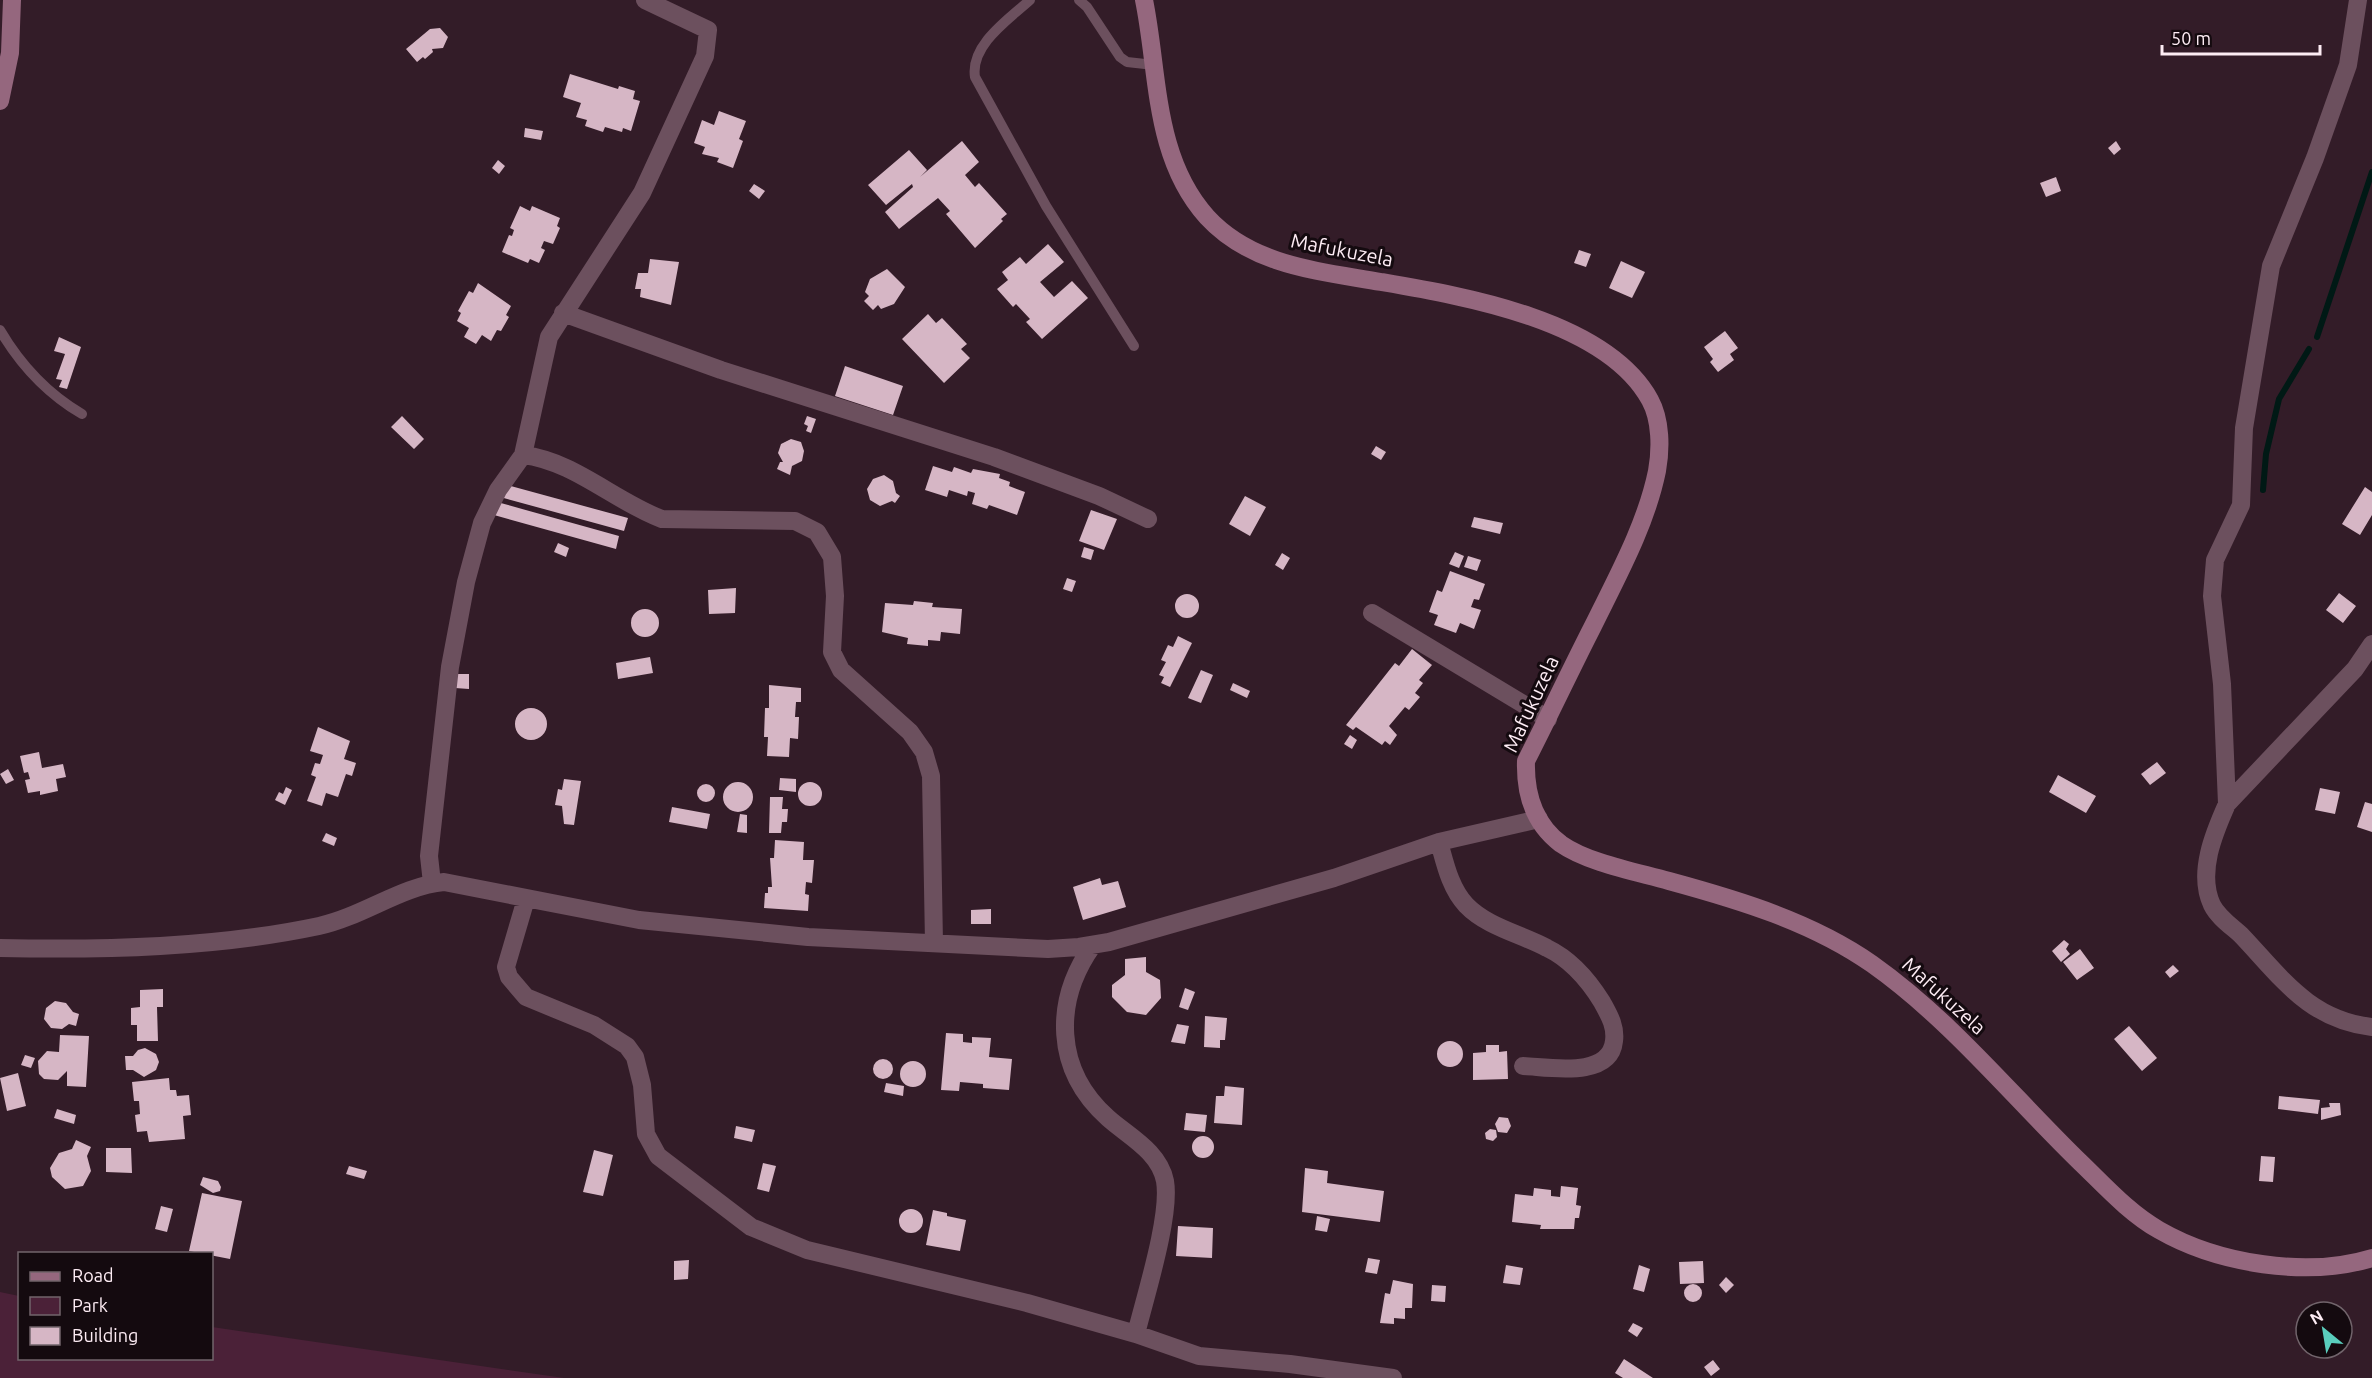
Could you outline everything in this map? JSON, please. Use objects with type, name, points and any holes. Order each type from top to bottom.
[{"type":"main road","points":[[0,101],[10,53],[12,0]]},
{"type":"main road","name":"Mafukuzela","points":[[1144,0],[1160,116],[1175,166],[1188,191],[1206,215],[1245,248],[1296,267],[1440,292],[1548,324],[1601,349],[1629,372],[1650,400],[1659,440],[1657,471],[1640,526],[1526,761],[1525,784],[1532,809],[1562,844],[1588,857],[1726,897],[1795,923],[1858,955],[1899,983],[1950,1027],[2092,1174],[2125,1206],[2159,1230],[2200,1249],[2270,1266],[2353,1264],[2372,1258]]},
{"type":"street","points":[[432,883],[429,856],[450,667],[466,582],[482,523],[498,490],[523,455],[549,337],[563,312],[642,193],[705,56],[708,30],[665,4],[645,0]]},
{"type":"street","points":[[2228,804],[2222,684],[2212,596],[2215,560],[2241,505],[2244,428],[2271,266],[2315,158],[2349,65],[2358,0]]},
{"type":"street","points":[[563,312],[721,370],[994,457],[1099,496],[1148,519]]},
{"type":"street","points":[[523,455],[539,457],[574,472],[662,519],[795,521],[817,532],[832,557],[835,596],[832,652],[841,670],[910,732],[924,752],[932,776],[934,943]]},
{"type":"street","points":[[1372,613],[1548,719]]},
{"type":"street","points":[[2372,644],[2355,669],[2228,804],[2216,830],[2207,868],[2212,906],[2276,974],[2309,1005],[2332,1017],[2355,1025],[2372,1027]]},
{"type":"street","points":[[0,948],[97,950],[243,938],[298,930],[342,921],[423,884],[444,882],[639,920],[808,937],[1048,949],[1093,945],[1334,878],[1439,842],[1539,819]]},
{"type":"street","points":[[1439,842],[1446,868],[1466,904],[1498,925],[1549,949],[1581,973],[1611,1018],[1615,1032],[1613,1050],[1601,1062],[1587,1068],[1523,1066]]},
{"type":"street","points":[[526,899],[506,967],[515,986],[526,997],[594,1025],[627,1046],[635,1057],[642,1085],[646,1134],[658,1156],[751,1227],[807,1250],[1027,1303],[1136,1334],[1199,1356],[1290,1364],[1393,1378]]},
{"type":"street","points":[[1093,945],[1070,984],[1065,1012],[1067,1047],[1083,1088],[1106,1116],[1141,1143],[1157,1164],[1164,1180],[1163,1217],[1136,1334]]},
{"type":"lane","points":[[1030,0],[1004,23],[979,52],[974,68],[975,77],[1046,206],[1134,346]]},
{"type":"lane","points":[[1079,0],[1087,7],[1120,57],[1127,63],[1154,65]]},
{"type":"lane","points":[[0,330],[9,345],[47,389],[82,414]]},
{"type":"green space","points":[[0,1292],[18,1296],[18,1360],[213,1360],[213,1327],[564,1378],[0,1378]]},
{"type":"building","points":[[440,28],[448,37],[443,48],[432,49],[433,52],[425,59],[423,57],[417,62],[406,49],[430,29]]},
{"type":"building","points":[[570,74],[618,89],[619,86],[635,91],[633,99],[640,101],[631,131],[623,128],[622,132],[605,127],[603,132],[585,126],[587,120],[576,117],[581,103],[563,97]]},
{"type":"building","points":[[719,111],[746,121],[739,139],[743,141],[733,168],[717,162],[719,158],[702,154],[705,147],[694,143],[702,120],[714,125]]},
{"type":"building","points":[[525,128],[543,131],[541,140],[524,137]]},
{"type":"building","points":[[962,141],[979,162],[965,175],[975,187],[979,183],[1007,214],[1001,219],[1003,221],[975,248],[946,214],[950,211],[938,198],[899,229],[885,212],[913,187],[912,184],[886,205],[868,185],[909,150],[927,170],[920,177]]},
{"type":"building","points":[[2116,141],[2121,149],[2114,155],[2108,148]]},
{"type":"building","points":[[498,160],[505,166],[499,174],[492,168]]},
{"type":"building","points":[[2056,177],[2061,191],[2046,197],[2040,183]]},
{"type":"building","points":[[754,184],[765,191],[759,199],[749,191]]},
{"type":"building","points":[[520,206],[530,211],[532,206],[560,218],[557,226],[560,228],[553,244],[544,241],[541,248],[545,250],[539,263],[530,259],[528,263],[502,252],[509,235],[512,236],[514,230],[510,228]]},
{"type":"building","points":[[1048,244],[1064,262],[1040,282],[1054,297],[1072,281],[1088,298],[1042,339],[1026,322],[1030,319],[1016,304],[1013,307],[997,289],[1008,280],[1002,272],[1020,257],[1026,264]]},
{"type":"building","points":[[1579,250],[1591,254],[1586,267],[1574,263]]},
{"type":"building","points":[[650,259],[679,262],[671,305],[640,297],[641,289],[635,289],[638,273],[648,273]]},
{"type":"building","points":[[1621,261],[1645,272],[1632,298],[1609,288]]},
{"type":"building","points":[[887,269],[905,287],[894,304],[881,309],[878,305],[873,310],[864,301],[869,296],[865,292],[870,279]]},
{"type":"building","points":[[478,283],[511,306],[506,315],[509,317],[501,331],[497,330],[491,341],[482,335],[476,344],[464,337],[469,328],[457,321],[461,313],[458,311],[469,291],[473,293]]},
{"type":"building","points":[[928,314],[936,323],[942,318],[967,344],[961,349],[970,358],[944,383],[902,339]]},
{"type":"building","points":[[1725,331],[1738,348],[1730,354],[1734,360],[1718,372],[1710,362],[1713,359],[1704,347]]},
{"type":"building","points":[[59,337],[81,347],[67,389],[59,387],[62,380],[56,379],[65,354],[54,351]]},
{"type":"building","points":[[845,366],[903,386],[893,415],[835,396]]},
{"type":"building","points":[[402,416],[424,439],[414,449],[391,427]]},
{"type":"building","points":[[807,416],[816,419],[811,433],[806,431],[808,426],[804,424]]},
{"type":"building","points":[[791,439],[801,442],[804,451],[802,461],[792,466],[790,475],[777,469],[780,462],[783,462],[778,453],[781,444]]},
{"type":"building","points":[[1376,446],[1386,452],[1381,460],[1371,454]]},
{"type":"building","points":[[933,466],[952,472],[954,467],[971,473],[973,469],[1000,474],[999,478],[1010,482],[1009,486],[1025,492],[1017,515],[989,505],[987,509],[972,504],[975,493],[968,491],[967,496],[949,490],[947,497],[925,490]]},
{"type":"building","points":[[884,475],[893,481],[896,493],[900,496],[895,503],[892,501],[880,506],[870,500],[867,489],[873,479]]},
{"type":"building","points":[[503,484],[628,518],[624,531],[500,497]]},
{"type":"building","points":[[2365,487],[2372,492],[2372,515],[2360,535],[2342,524]]},
{"type":"building","points":[[1245,496],[1266,507],[1250,536],[1229,524]]},
{"type":"building","points":[[497,502],[619,536],[616,549],[494,515]]},
{"type":"building","points":[[1091,510],[1117,519],[1104,550],[1079,541]]},
{"type":"building","points":[[1474,517],[1503,523],[1500,534],[1471,527]]},
{"type":"building","points":[[558,543],[569,548],[566,557],[554,552]]},
{"type":"building","points":[[1084,547],[1094,550],[1091,560],[1081,557]]},
{"type":"building","points":[[1455,552],[1464,556],[1459,568],[1449,564]]},
{"type":"building","points":[[1282,553],[1290,558],[1283,570],[1275,565]]},
{"type":"building","points":[[1468,556],[1481,560],[1477,571],[1464,567]]},
{"type":"building","points":[[1450,571],[1485,584],[1479,600],[1474,599],[1471,607],[1481,610],[1474,629],[1460,623],[1456,633],[1434,625],[1438,615],[1429,612],[1437,590],[1442,592]]},
{"type":"building","points":[[1067,578],[1076,581],[1072,592],[1063,589]]},
{"type":"building","points":[[736,588],[735,613],[709,614],[708,590]]},
{"type":"building","points":[[2339,593],[2356,606],[2343,623],[2326,610]]},
{"type":"building","points":[[1187,594],[1196,597],[1199,606],[1196,615],[1187,618],[1178,615],[1175,606],[1178,597]]},
{"type":"building","points":[[914,601],[933,603],[932,607],[962,609],[960,634],[941,632],[940,641],[928,640],[928,646],[907,644],[908,638],[882,632],[885,603],[913,605]]},
{"type":"building","points":[[645,609],[655,613],[659,623],[655,633],[645,637],[635,633],[631,623],[635,613]]},
{"type":"building","points":[[1178,636],[1192,643],[1170,687],[1161,683],[1164,677],[1159,675],[1166,662],[1161,660],[1168,645],[1173,647]]},
{"type":"building","points":[[1412,649],[1432,665],[1419,680],[1423,683],[1415,693],[1420,697],[1409,710],[1405,707],[1389,726],[1397,735],[1390,745],[1385,741],[1382,745],[1356,727],[1353,730],[1346,725],[1395,663],[1399,666]]},
{"type":"building","points":[[650,657],[653,673],[618,679],[616,663]]},
{"type":"building","points":[[1201,670],[1213,675],[1201,703],[1188,698]]},
{"type":"building","points":[[455,674],[469,674],[469,689],[455,688]]},
{"type":"building","points":[[1233,683],[1250,691],[1247,698],[1230,690]]},
{"type":"building","points":[[769,685],[801,688],[801,702],[796,702],[795,717],[799,717],[798,739],[790,738],[789,757],[767,756],[768,737],[764,737],[765,708],[769,708]]},
{"type":"building","points":[[531,708],[542,713],[547,724],[542,735],[531,740],[520,735],[515,724],[520,713]]},
{"type":"building","points":[[318,727],[350,741],[344,759],[356,763],[352,776],[346,774],[338,797],[326,793],[322,806],[307,801],[316,777],[311,775],[315,763],[320,764],[323,755],[310,751]]},
{"type":"building","points":[[1350,735],[1357,740],[1352,749],[1344,744]]},
{"type":"building","points":[[39,752],[42,768],[63,764],[66,777],[56,779],[58,791],[40,795],[40,791],[28,793],[25,780],[30,779],[28,772],[24,773],[20,756]]},
{"type":"building","points":[[2157,762],[2166,773],[2150,785],[2141,774]]},
{"type":"building","points":[[8,769],[14,780],[6,784],[0,774]]},
{"type":"building","points":[[2058,775],[2096,796],[2086,813],[2049,792]]},
{"type":"building","points":[[780,778],[796,779],[796,792],[779,790]]},
{"type":"building","points":[[564,779],[581,781],[574,825],[564,824],[562,806],[555,805],[558,789],[562,790]]},
{"type":"building","points":[[738,782],[749,786],[753,797],[749,808],[738,812],[727,808],[723,797],[727,786]]},
{"type":"building","points":[[810,782],[818,786],[822,794],[818,802],[810,806],[802,802],[798,794],[802,786]]},
{"type":"building","points":[[706,784],[712,787],[715,793],[712,799],[706,802],[700,799],[697,793],[700,787]]},
{"type":"building","points":[[286,787],[292,790],[285,805],[275,800],[279,792],[283,794]]},
{"type":"building","points":[[2320,788],[2340,792],[2335,814],[2315,810]]},
{"type":"building","points":[[770,797],[783,797],[782,809],[788,809],[787,822],[782,822],[781,833],[769,833]]},
{"type":"building","points":[[2365,802],[2372,804],[2372,832],[2357,827]]},
{"type":"building","points":[[672,807],[710,814],[707,829],[669,822]]},
{"type":"building","points":[[740,814],[747,815],[747,833],[737,832]]},
{"type":"building","points":[[326,833],[337,838],[334,846],[322,841]]},
{"type":"building","points":[[775,840],[804,842],[803,860],[814,860],[812,883],[806,882],[805,894],[809,895],[808,911],[764,908],[765,893],[768,893],[768,887],[772,887],[770,858],[774,858]]},
{"type":"building","points":[[1100,878],[1102,885],[1118,881],[1126,907],[1083,920],[1073,887]]},
{"type":"building","points":[[991,909],[991,924],[971,924],[971,910]]},
{"type":"building","points":[[2064,940],[2069,944],[2066,949],[2070,954],[2061,962],[2052,951]]},
{"type":"building","points":[[2080,949],[2094,968],[2077,980],[2063,962]]},
{"type":"building","points":[[1146,957],[1146,972],[1160,980],[1161,998],[1146,1015],[1127,1012],[1112,997],[1112,985],[1125,975],[1125,959]]},
{"type":"building","points":[[2173,965],[2179,971],[2170,978],[2165,972]]},
{"type":"building","points":[[1185,988],[1195,992],[1188,1010],[1179,1007]]},
{"type":"building","points":[[163,989],[163,1007],[157,1007],[158,1041],[137,1041],[137,1025],[131,1025],[131,1008],[140,1007],[140,990]]},
{"type":"building","points":[[55,1001],[66,1003],[73,1012],[79,1014],[76,1026],[69,1024],[62,1029],[51,1028],[44,1019],[46,1008]]},
{"type":"building","points":[[1205,1016],[1227,1018],[1225,1040],[1220,1040],[1220,1048],[1204,1047]]},
{"type":"building","points":[[1177,1024],[1189,1026],[1185,1044],[1171,1042]]},
{"type":"building","points":[[2129,1026],[2157,1058],[2142,1071],[2114,1039]]},
{"type":"building","points":[[946,1033],[963,1034],[963,1042],[972,1043],[972,1037],[991,1038],[989,1057],[1012,1059],[1009,1090],[983,1088],[983,1084],[960,1082],[959,1091],[941,1090]]},
{"type":"building","points":[[60,1035],[89,1036],[86,1087],[67,1086],[67,1071],[58,1080],[44,1079],[39,1074],[38,1061],[47,1051],[59,1052]]},
{"type":"building","points":[[1450,1041],[1460,1044],[1463,1054],[1460,1064],[1450,1067],[1440,1064],[1437,1054],[1440,1044]]},
{"type":"building","points":[[1486,1045],[1499,1045],[1499,1052],[1507,1051],[1508,1079],[1473,1080],[1473,1053],[1486,1052]]},
{"type":"building","points":[[145,1048],[156,1054],[159,1062],[156,1070],[144,1077],[133,1070],[126,1070],[125,1056],[133,1056],[138,1050]]},
{"type":"building","points":[[25,1055],[35,1058],[31,1068],[21,1065]]},
{"type":"building","points":[[879,1059],[887,1059],[893,1065],[893,1073],[887,1079],[879,1079],[873,1073],[873,1065]]},
{"type":"building","points":[[913,1061],[922,1065],[926,1074],[922,1083],[913,1087],[904,1083],[900,1074],[904,1065]]},
{"type":"building","points":[[18,1073],[26,1106],[7,1111],[0,1078]]},
{"type":"building","points":[[169,1078],[170,1090],[176,1090],[177,1096],[189,1095],[191,1115],[183,1116],[185,1139],[149,1142],[147,1131],[137,1132],[135,1115],[140,1114],[139,1101],[134,1101],[132,1082]]},
{"type":"building","points":[[886,1083],[904,1086],[903,1096],[884,1092]]},
{"type":"building","points":[[1225,1086],[1244,1088],[1242,1125],[1214,1123],[1216,1096],[1224,1096]]},
{"type":"building","points":[[2279,1096],[2320,1100],[2318,1114],[2278,1109]]},
{"type":"building","points":[[2329,1103],[2340,1103],[2341,1115],[2321,1120],[2321,1108],[2330,1107]]},
{"type":"building","points":[[57,1109],[76,1115],[74,1124],[54,1118]]},
{"type":"building","points":[[1186,1113],[1207,1115],[1205,1132],[1184,1130]]},
{"type":"building","points":[[1499,1117],[1508,1118],[1511,1126],[1507,1133],[1498,1132],[1495,1124]]},
{"type":"building","points":[[736,1126],[755,1130],[752,1142],[734,1138]]},
{"type":"building","points":[[1490,1129],[1496,1130],[1497,1137],[1493,1141],[1486,1139],[1485,1133]]},
{"type":"building","points":[[1203,1136],[1211,1139],[1214,1147],[1211,1155],[1203,1158],[1195,1155],[1192,1147],[1195,1139]]},
{"type":"building","points":[[76,1140],[91,1147],[87,1156],[91,1171],[83,1186],[65,1189],[52,1177],[50,1168],[59,1153],[72,1149]]},
{"type":"building","points":[[106,1148],[131,1148],[132,1173],[106,1172]]},
{"type":"building","points":[[594,1150],[613,1155],[603,1196],[583,1192]]},
{"type":"building","points":[[2261,1156],[2275,1157],[2273,1182],[2259,1181]]},
{"type":"building","points":[[763,1163],[776,1166],[769,1192],[757,1189]]},
{"type":"building","points":[[349,1166],[367,1171],[364,1179],[346,1174]]},
{"type":"building","points":[[1305,1168],[1328,1171],[1327,1183],[1384,1191],[1380,1222],[1302,1212]]},
{"type":"building","points":[[203,1177],[218,1181],[220,1191],[213,1193],[200,1185]]},
{"type":"building","points":[[1561,1186],[1578,1188],[1576,1205],[1581,1206],[1579,1218],[1575,1218],[1574,1229],[1540,1229],[1541,1225],[1512,1222],[1515,1194],[1533,1196],[1534,1188],[1551,1190],[1551,1196],[1560,1197]]},
{"type":"building","points":[[202,1193],[242,1201],[230,1259],[213,1256],[213,1252],[189,1251]]},
{"type":"building","points":[[161,1206],[173,1209],[167,1232],[155,1229]]},
{"type":"building","points":[[911,1209],[919,1213],[923,1221],[919,1229],[911,1233],[903,1229],[899,1221],[903,1213]]},
{"type":"building","points":[[933,1210],[966,1220],[960,1251],[926,1245]]},
{"type":"building","points":[[1317,1216],[1330,1219],[1327,1232],[1315,1230]]},
{"type":"building","points":[[1178,1226],[1213,1228],[1212,1258],[1176,1256]]},
{"type":"building","points":[[1368,1258],[1380,1260],[1377,1274],[1365,1272]]},
{"type":"building","points":[[689,1260],[688,1279],[674,1280],[674,1261]]},
{"type":"building","points":[[1703,1261],[1704,1283],[1680,1284],[1679,1262]]},
{"type":"building","points":[[1506,1265],[1523,1268],[1520,1285],[1503,1283]]},
{"type":"building","points":[[1639,1265],[1650,1269],[1644,1292],[1633,1289]]},
{"type":"building","points":[[1726,1277],[1734,1285],[1726,1293],[1719,1285]]},
{"type":"building","points":[[1393,1280],[1413,1284],[1412,1308],[1405,1308],[1405,1319],[1394,1318],[1394,1324],[1380,1323],[1385,1293],[1390,1294]]},
{"type":"building","points":[[1693,1284],[1699,1287],[1702,1293],[1699,1299],[1693,1302],[1687,1299],[1684,1293],[1687,1287]]},
{"type":"building","points":[[1432,1285],[1446,1286],[1445,1302],[1431,1301]]},
{"type":"building","points":[[1633,1323],[1643,1328],[1637,1337],[1628,1331]]},
{"type":"building","points":[[1624,1359],[1653,1378],[1623,1378],[1615,1373]]},
{"type":"building","points":[[1713,1360],[1720,1369],[1711,1376],[1704,1367]]},
{"type":"waterway","points":[[2317,337],[2372,172]]},
{"type":"waterway","points":[[2263,490],[2266,454],[2279,399],[2309,349]]}]
